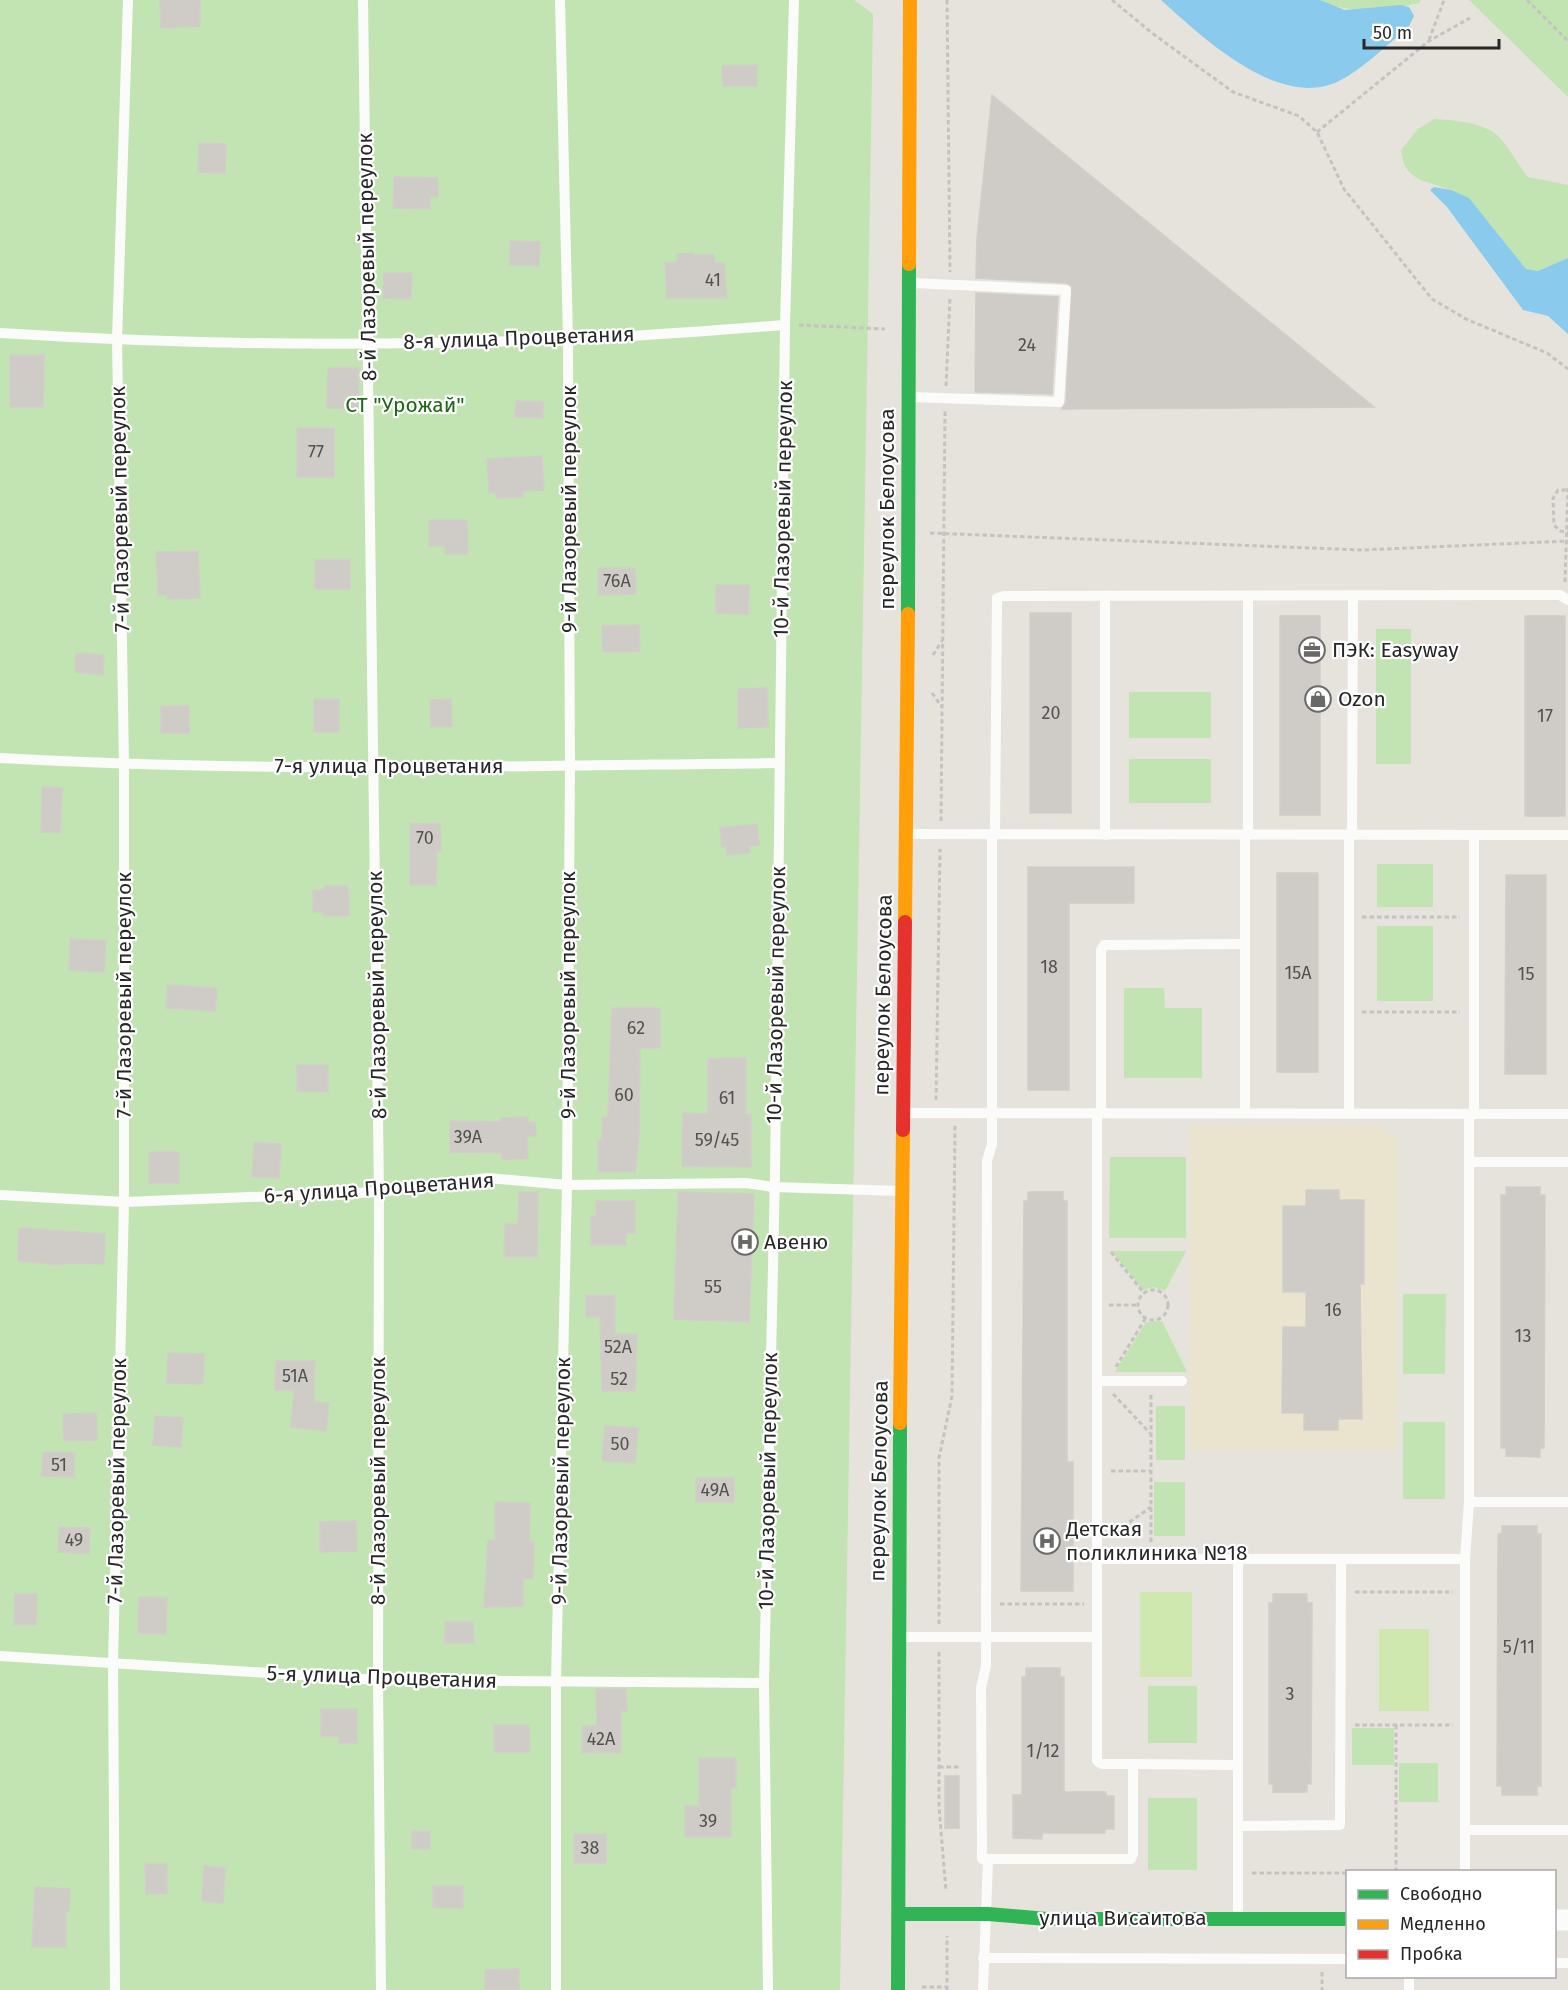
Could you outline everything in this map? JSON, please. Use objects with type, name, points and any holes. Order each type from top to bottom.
[{"type":"street","name":"переулок Белоусова","points":[[898,1990],[898,1636],[906,834],[910,0]]},
{"type":"street","name":"улица Висаитова","points":[[899,1914],[988,1914],[1047,1919],[1346,1919]]},
{"type":"lane","name":"7-й Лазоревый переулок","points":[[116,1990],[113,1664],[124,1202],[124,765],[117,340],[128,0]]},
{"type":"lane","name":"8-й Лазоревый переулок","points":[[363,0],[379,1192],[378,1680],[381,1990]]},
{"type":"lane","name":"9-й Лазоревый переулок","points":[[556,1990],[556,1681],[567,1185],[570,765],[568,339],[560,0]]},
{"type":"lane","name":"10-й Лазоревый переулок","points":[[768,1990],[764,1683],[785,325],[794,0]]},
{"type":"lane","points":[[908,283],[1066,290],[1059,402],[908,396]]},
{"type":"lane","name":"8-я улица Процветания","points":[[0,333],[117,340],[368,343],[568,339],[785,325]]},
{"type":"lane","points":[[1133,1764],[1133,1854],[1131,1859],[988,1861],[982,1859],[980,1855],[981,1688],[986,1666],[987,1161],[992,1144],[993,834],[997,598],[1004,596],[1560,595],[1566,599]]},
{"type":"lane","points":[[1105,835],[1106,596]]},
{"type":"lane","points":[[1245,1113],[1248,596]]},
{"type":"lane","points":[[1349,1113],[1353,596]]},
{"type":"lane","name":"7-я улица Процветания","points":[[0,758],[124,765],[375,767],[779,763]]},
{"type":"lane","points":[[906,834],[1568,835]]},
{"type":"lane","points":[[1465,1870],[1465,1559],[1469,1502],[1469,1162],[1472,1114],[1474,835]]},
{"type":"lane","points":[[1238,1765],[1102,1764],[1097,1761],[1097,1470],[1101,1381],[1097,1251],[1101,950],[1104,945],[1245,944]]},
{"type":"lane","points":[[903,1113],[1568,1114]]},
{"type":"lane","points":[[1469,1162],[1568,1162]]},
{"type":"lane","name":"6-я улица Процветания","points":[[0,1195],[124,1202],[379,1192],[488,1178],[567,1185],[746,1183],[773,1187],[903,1191]]},
{"type":"lane","points":[[1101,1381],[1182,1381]]},
{"type":"lane","points":[[1469,1502],[1568,1502]]},
{"type":"lane","points":[[1097,1559],[1465,1559]]},
{"type":"lane","points":[[1238,1559],[1238,1919]]},
{"type":"lane","points":[[1238,1826],[1340,1825],[1341,1559]]},
{"type":"lane","points":[[898,1636],[1097,1637]]},
{"type":"lane","name":"5-я улица Процветания","points":[[0,1656],[378,1680],[764,1683]]},
{"type":"lane","points":[[1465,1830],[1568,1830]]},
{"type":"lane","points":[[983,1990],[983,1934],[988,1914],[988,1861]]},
{"type":"lane","points":[[983,1958],[1346,1959]]},
{"type":"path","points":[[935,1114],[945,398],[951,285],[947,0]]},
{"type":"path","points":[[1112,0],[1152,33],[1233,92],[1299,116],[1317,132],[1344,189],[1432,299],[1466,319],[1547,353],[1568,369]]},
{"type":"path","points":[[1429,41],[1444,0]]},
{"type":"path","points":[[1527,0],[1568,41]]},
{"type":"path","points":[[1317,132],[1429,41],[1470,18]]},
{"type":"path","points":[[785,325],[908,330]]},
{"type":"path","points":[[1566,599],[1567,541],[1567,532],[1567,489],[1558,490],[1553,498],[1554,525],[1567,532]]},
{"type":"path","points":[[908,533],[1362,550],[1567,541]]},
{"type":"path","points":[[1349,917],[1451,917]]},
{"type":"path","points":[[1349,1012],[1452,1012]]},
{"type":"path","points":[[918,1987],[947,1988],[947,1914],[939,1806],[939,1458],[952,1396],[955,1114]]},
{"type":"path","points":[[1097,1251],[1110,1251],[1144,1293]]},
{"type":"path","points":[[1144,1293],[1159,1291],[1168,1299],[1169,1305],[1168,1311],[1159,1320],[1145,1319]]},
{"type":"path","points":[[1137,1305],[1144,1293]]},
{"type":"path","points":[[1097,1305],[1137,1305]]},
{"type":"path","points":[[1137,1305],[1145,1319]]},
{"type":"path","points":[[1145,1319],[1101,1381],[1151,1434]]},
{"type":"path","points":[[1151,1381],[1151,1559]]},
{"type":"path","points":[[1097,1470],[1151,1470]]},
{"type":"path","points":[[1097,1544],[1151,1507]]},
{"type":"path","points":[[1341,1592],[1465,1592]]},
{"type":"path","points":[[986,1604],[1097,1604]]},
{"type":"path","points":[[1341,1725],[1465,1725]]},
{"type":"path","points":[[1396,1725],[1396,1870]]},
{"type":"path","points":[[939,1767],[962,1767]]},
{"type":"path","points":[[1238,1873],[1346,1873]]},
{"type":"shaded area","points":[[1190,1126],[1385,1126],[1385,1136],[1398,1136],[1397,1451],[1190,1450]]},
{"type":"green space","name":"СТ \"Урожай\"","points":[[0,0],[854,0],[873,14],[840,1990],[0,1990]]},
{"type":"green space","points":[[1320,0],[1421,0],[1419,3],[1368,10],[1342,8]]},
{"type":"green space","points":[[1469,0],[1568,0],[1568,97]]},
{"type":"green space","points":[[1434,119],[1467,122],[1483,127],[1497,135],[1528,177],[1568,185],[1568,258],[1538,271],[1526,270],[1481,214],[1460,195],[1412,175],[1403,161],[1401,150],[1418,129]]},
{"type":"green space","points":[[1376,629],[1411,629],[1411,764],[1376,764]]},
{"type":"green space","points":[[1129,692],[1211,692],[1211,738],[1129,738]]},
{"type":"green space","points":[[1129,759],[1211,759],[1211,803],[1129,803]]},
{"type":"green space","points":[[1377,864],[1433,864],[1433,907],[1377,907]]},
{"type":"green space","points":[[1377,926],[1433,926],[1433,1001],[1377,1001]]},
{"type":"green space","points":[[1124,988],[1164,988],[1165,1008],[1202,1008],[1202,1078],[1124,1078]]},
{"type":"green space","points":[[1110,1157],[1186,1157],[1186,1238],[1109,1238]]},
{"type":"green space","points":[[1112,1251],[1186,1251],[1165,1291],[1153,1287],[1143,1290]]},
{"type":"green space","points":[[1403,1294],[1446,1294],[1445,1374],[1403,1374]]},
{"type":"green space","points":[[1162,1321],[1187,1372],[1115,1372],[1146,1322]]},
{"type":"green space","points":[[1156,1406],[1185,1406],[1185,1460],[1156,1460]]},
{"type":"green space","points":[[1403,1422],[1445,1422],[1445,1499],[1403,1499]]},
{"type":"green space","points":[[1154,1482],[1185,1482],[1185,1536],[1154,1536]]},
{"type":"green space","points":[[1140,1592],[1192,1592],[1192,1677],[1140,1677]]},
{"type":"green space","points":[[1379,1629],[1429,1629],[1429,1711],[1379,1711]]},
{"type":"green space","points":[[1148,1686],[1197,1686],[1197,1743],[1148,1743]]},
{"type":"green space","points":[[1352,1728],[1394,1728],[1394,1765],[1352,1765]]},
{"type":"green space","points":[[1399,1763],[1438,1763],[1438,1802],[1399,1802]]},
{"type":"green space","points":[[1148,1798],[1197,1798],[1197,1870],[1148,1870]]},
{"type":"water","points":[[1161,0],[1320,0],[1345,10],[1401,5],[1409,7],[1414,16],[1408,28],[1357,70],[1339,81],[1316,88],[1292,86],[1267,78],[1242,65],[1197,32]]},
{"type":"water","points":[[1434,187],[1451,190],[1469,198],[1526,269],[1538,271],[1568,258],[1568,334],[1548,316],[1523,310],[1447,207],[1430,190]]},
{"type":"building","points":[[160,0],[200,0],[200,26],[161,28]]},
{"type":"building","points":[[757,65],[757,86],[723,86],[722,66]]},
{"type":"building","points":[[992,95],[1374,407],[1062,409],[1066,402],[1072,286],[1066,283],[976,278],[977,238]]},
{"type":"building","points":[[199,143],[226,144],[225,173],[198,172]]},
{"type":"building","points":[[394,177],[438,178],[438,197],[430,197],[430,209],[393,208]]},
{"type":"building","points":[[510,241],[540,242],[539,266],[509,265]]},
{"type":"building","points":[[693,253],[693,255],[714,254],[715,263],[724,262],[727,298],[667,298],[665,263],[678,262],[677,254]]},
{"type":"building","points":[[384,273],[412,273],[411,299],[383,298]]},
{"type":"building","points":[[976,293],[1058,297],[1052,394],[975,392]]},
{"type":"building","points":[[10,355],[44,355],[43,407],[10,407]]},
{"type":"building","points":[[328,368],[359,368],[358,409],[327,408]]},
{"type":"building","points":[[516,401],[543,402],[543,418],[515,417]]},
{"type":"building","points":[[297,428],[334,428],[334,477],[297,477]]},
{"type":"building","points":[[542,456],[544,490],[523,491],[523,497],[496,498],[496,492],[489,493],[487,459]]},
{"type":"building","points":[[429,520],[467,520],[468,554],[445,554],[445,546],[429,546]]},
{"type":"building","points":[[198,551],[200,598],[167,599],[167,594],[158,595],[156,552]]},
{"type":"building","points":[[315,560],[350,560],[350,589],[315,589]]},
{"type":"building","points":[[598,568],[635,568],[636,594],[598,595]]},
{"type":"building","points":[[716,585],[749,585],[748,614],[716,613]]},
{"type":"building","points":[[1030,613],[1071,613],[1071,813],[1030,813]]},
{"type":"building","points":[[1280,616],[1320,616],[1320,815],[1280,815]]},
{"type":"building","points":[[1525,616],[1565,616],[1565,816],[1525,816]]},
{"type":"building","points":[[639,625],[640,651],[603,652],[602,626]]},
{"type":"building","points":[[76,653],[104,655],[103,675],[75,672]]},
{"type":"building","points":[[767,688],[768,727],[738,728],[738,689]]},
{"type":"building","points":[[314,699],[339,699],[339,732],[314,732]]},
{"type":"building","points":[[451,699],[452,726],[431,727],[430,700]]},
{"type":"building","points":[[161,706],[189,706],[189,733],[161,733]]},
{"type":"building","points":[[42,787],[62,788],[60,833],[41,832]]},
{"type":"building","points":[[440,823],[441,851],[437,851],[436,885],[410,885],[410,824]]},
{"type":"building","points":[[757,824],[759,845],[749,846],[750,853],[727,855],[726,846],[722,847],[720,828]]},
{"type":"building","points":[[1028,867],[1134,867],[1134,903],[1069,903],[1069,1090],[1028,1090]]},
{"type":"building","points":[[1277,873],[1318,873],[1318,1072],[1277,1072]]},
{"type":"building","points":[[1506,875],[1546,875],[1546,1074],[1505,1074]]},
{"type":"building","points":[[324,886],[348,886],[349,916],[323,916],[323,912],[313,912],[313,890],[324,890]]},
{"type":"building","points":[[70,939],[106,941],[104,972],[69,970]]},
{"type":"building","points":[[168,985],[217,988],[215,1011],[166,1008]]},
{"type":"building","points":[[612,1008],[660,1008],[660,1048],[640,1048],[639,1137],[635,1172],[598,1172],[598,1140],[602,1140],[603,1117],[608,1117]]},
{"type":"building","points":[[746,1058],[746,1114],[751,1114],[751,1167],[682,1166],[683,1113],[708,1114],[708,1059]]},
{"type":"building","points":[[297,1065],[328,1065],[328,1092],[297,1091]]},
{"type":"building","points":[[528,1117],[528,1122],[535,1122],[536,1136],[527,1136],[528,1158],[502,1160],[502,1153],[450,1152],[450,1121],[501,1122],[501,1118]]},
{"type":"building","points":[[254,1142],[281,1144],[279,1178],[252,1177]]},
{"type":"building","points":[[149,1152],[179,1152],[179,1183],[149,1183]]},
{"type":"building","points":[[1506,1187],[1540,1187],[1540,1195],[1545,1195],[1544,1448],[1540,1448],[1540,1457],[1506,1456],[1506,1448],[1501,1448],[1501,1195],[1506,1195]]},
{"type":"building","points":[[1306,1190],[1339,1190],[1339,1200],[1364,1200],[1364,1284],[1360,1284],[1362,1419],[1338,1419],[1338,1430],[1304,1430],[1304,1413],[1282,1413],[1283,1327],[1306,1327],[1306,1292],[1283,1292],[1283,1206],[1306,1206]]},
{"type":"building","points":[[519,1192],[538,1192],[537,1257],[504,1257],[505,1224],[518,1224]]},
{"type":"building","points":[[678,1192],[754,1194],[749,1322],[674,1319]]},
{"type":"building","points":[[1028,1192],[1063,1192],[1063,1201],[1067,1201],[1067,1462],[1073,1462],[1073,1591],[1021,1591],[1024,1201],[1028,1201]]},
{"type":"building","points":[[596,1201],[635,1201],[635,1233],[626,1233],[626,1245],[591,1245],[591,1216],[596,1216]]},
{"type":"building","points":[[19,1228],[105,1234],[104,1264],[65,1263],[64,1265],[18,1261]]},
{"type":"building","points":[[586,1295],[615,1295],[615,1334],[637,1334],[635,1391],[602,1391],[600,1317],[586,1317]]},
{"type":"building","points":[[168,1353],[204,1354],[203,1384],[167,1383]]},
{"type":"building","points":[[276,1361],[315,1361],[314,1402],[329,1403],[326,1431],[291,1427],[294,1390],[275,1390]]},
{"type":"building","points":[[96,1413],[97,1440],[64,1441],[63,1414]]},
{"type":"building","points":[[155,1416],[183,1418],[181,1447],[153,1445]]},
{"type":"building","points":[[605,1426],[638,1428],[635,1463],[602,1461]]},
{"type":"building","points":[[43,1452],[75,1453],[74,1477],[42,1476]]},
{"type":"building","points":[[696,1478],[734,1478],[734,1502],[696,1502]]},
{"type":"building","points":[[495,1502],[530,1503],[529,1542],[534,1542],[533,1579],[523,1578],[523,1606],[484,1607],[488,1540],[495,1541]]},
{"type":"building","points":[[356,1521],[357,1551],[320,1552],[320,1522]]},
{"type":"building","points":[[1502,1526],[1537,1526],[1537,1534],[1541,1534],[1541,1786],[1537,1786],[1537,1795],[1502,1795],[1502,1786],[1497,1786],[1498,1534],[1502,1534]]},
{"type":"building","points":[[59,1527],[90,1528],[89,1554],[58,1552]]},
{"type":"building","points":[[15,1594],[37,1594],[36,1625],[14,1625]]},
{"type":"building","points":[[1273,1594],[1307,1594],[1307,1603],[1312,1603],[1311,1784],[1307,1784],[1307,1792],[1273,1792],[1273,1784],[1269,1784],[1269,1603],[1273,1603]]},
{"type":"building","points":[[139,1597],[167,1598],[166,1634],[138,1633]]},
{"type":"building","points":[[445,1622],[473,1622],[474,1643],[445,1643]]},
{"type":"building","points":[[1026,1668],[1060,1668],[1060,1677],[1064,1677],[1064,1792],[1106,1792],[1106,1796],[1114,1796],[1114,1829],[1105,1829],[1105,1833],[1042,1833],[1042,1839],[1013,1838],[1013,1795],[1022,1795],[1022,1677],[1026,1677]]},
{"type":"building","points":[[596,1689],[626,1689],[627,1711],[621,1711],[621,1753],[582,1753],[582,1726],[597,1726]]},
{"type":"building","points":[[321,1709],[357,1709],[357,1743],[339,1743],[339,1736],[321,1736]]},
{"type":"building","points":[[494,1725],[529,1725],[530,1752],[494,1752]]},
{"type":"building","points":[[699,1758],[736,1758],[736,1788],[731,1788],[731,1837],[685,1837],[685,1806],[699,1806]]},
{"type":"building","points":[[945,1776],[959,1776],[959,1828],[945,1828]]},
{"type":"building","points":[[412,1831],[430,1831],[430,1849],[412,1849]]},
{"type":"building","points":[[574,1834],[606,1834],[606,1863],[574,1863]]},
{"type":"building","points":[[145,1864],[167,1864],[167,1894],[146,1894]]},
{"type":"building","points":[[204,1866],[225,1868],[223,1903],[202,1901]]},
{"type":"building","points":[[433,1886],[463,1886],[463,1908],[433,1907]]},
{"type":"building","points":[[35,1887],[70,1889],[69,1912],[66,1912],[66,1947],[32,1947]]},
{"type":"building","points":[[519,1969],[519,1990],[485,1990],[485,1970]]},
{"type":"traffic: fast","points":[[908,614],[909,264]]},
{"type":"traffic: fast","points":[[898,1990],[900,1423]]},
{"type":"traffic: fast","points":[[899,1914],[988,1914],[1047,1919],[1346,1919]]},
{"type":"traffic: slow","points":[[909,264],[910,0]]},
{"type":"traffic: slow","points":[[905,922],[908,614]]},
{"type":"traffic: slow","points":[[900,1423],[903,1130]]},
{"type":"traffic: jam","points":[[903,1130],[905,922]]},
{"type":"place","name":"ПЭК: Easyway","points":[[1312,650]]},
{"type":"place","name":"Ozon","points":[[1318,699]]},
{"type":"place","name":"Авеню","points":[[745,1242]]},
{"type":"place","name":"Детская поликлиника №18","points":[[1047,1541]]}]
